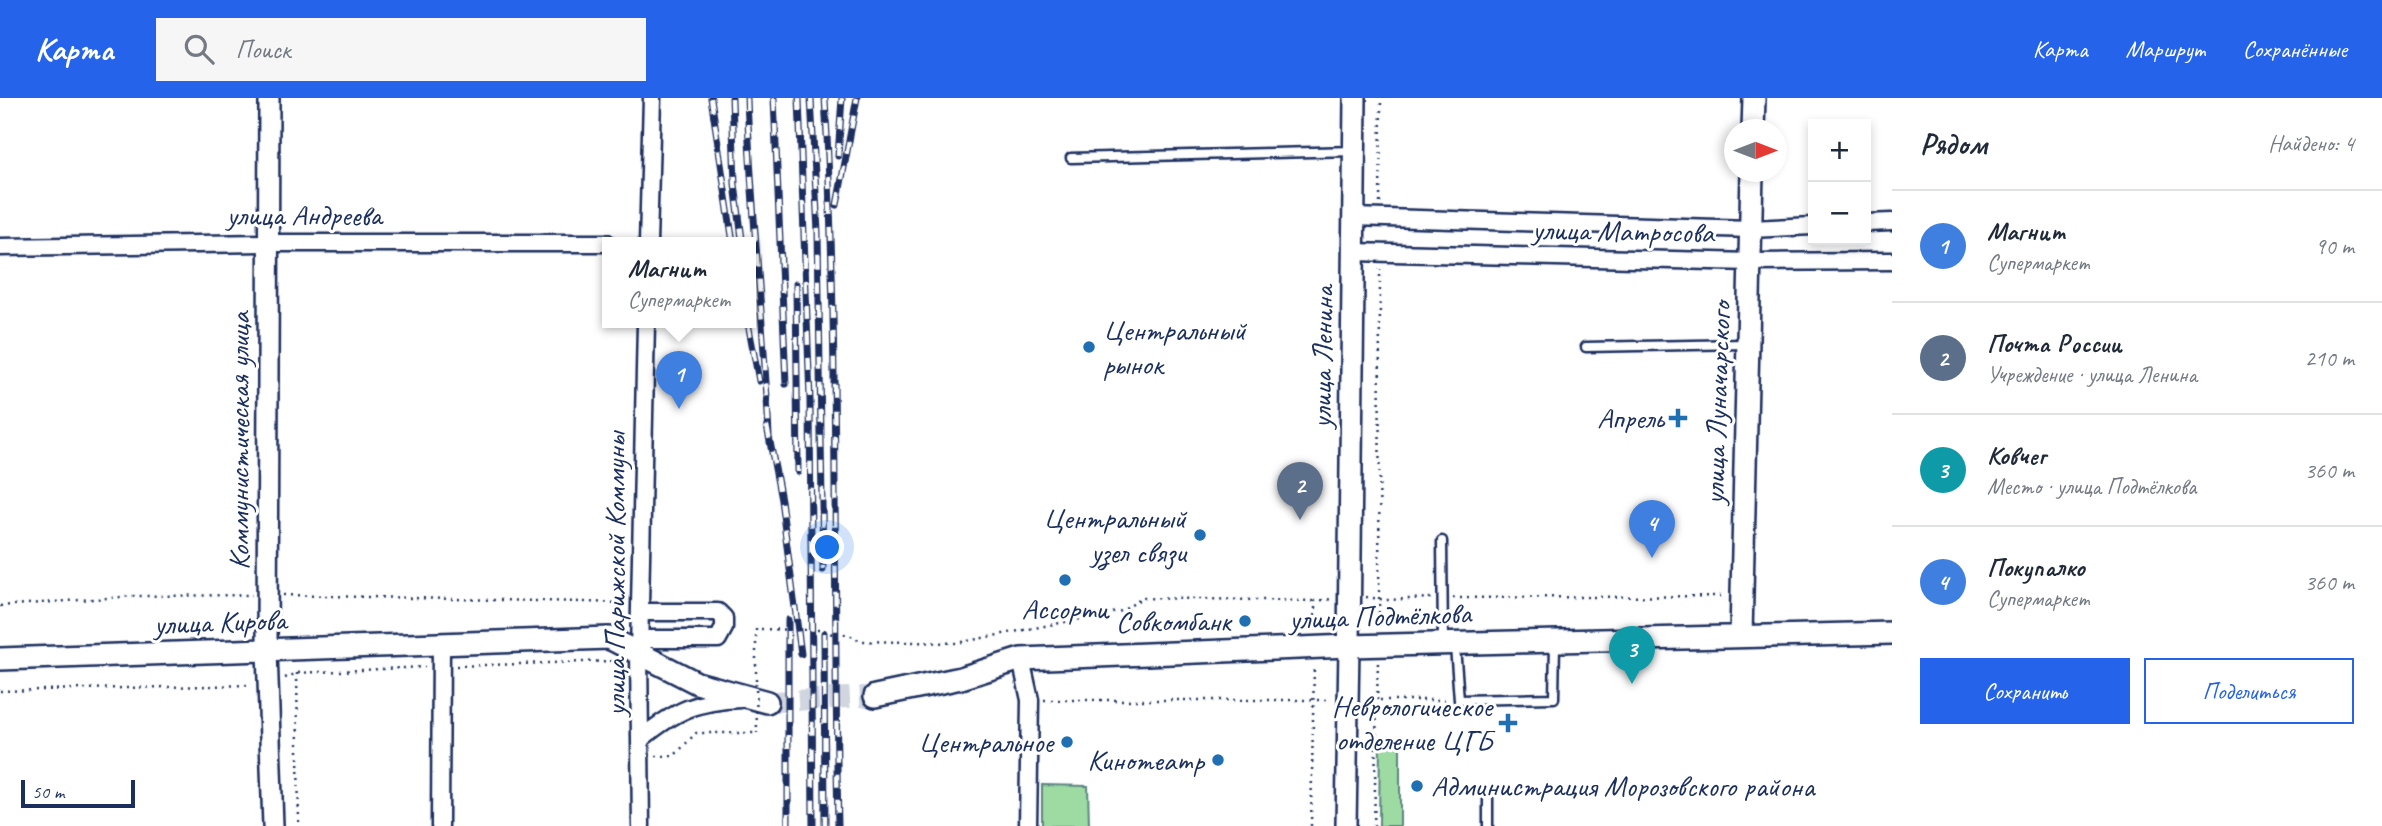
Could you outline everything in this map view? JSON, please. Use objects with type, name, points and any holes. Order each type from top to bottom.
[{"type":"main road","name":"улица Ленина","points":[[1349,646],[1355,98]]},
{"type":"main road","points":[[1753,119],[1754,98]]},
{"type":"main road","name":"улица Луначарского","points":[[1741,635],[1752,182]]},
{"type":"main road","name":"улица Подтёлкова","points":[[875,696],[961,678],[1021,659],[1379,645],[1892,633]]},
{"type":"main road","name":"улица Кирова","points":[[0,659],[609,638],[639,652]]},
{"type":"main road","points":[[639,652],[697,683],[757,694]]},
{"type":"street","name":"Коммунистическая улица","points":[[269,98],[267,651],[273,826]]},
{"type":"street","points":[[648,237],[652,98]]},
{"type":"street","name":"улица Матросова","points":[[1353,217],[1751,229],[1808,226]]},
{"type":"street","points":[[1871,223],[1892,222]]},
{"type":"street","name":"улица Андреева","points":[[0,247],[270,243],[602,243]]},
{"type":"street","name":"улица Матросова","points":[[1353,252],[1751,262],[1892,261]]},
{"type":"street","name":"улица Парижской Коммуны","points":[[641,826],[643,756],[639,652],[646,328]]},
{"type":"street","points":[[639,652],[718,639],[724,628],[724,618],[718,612],[640,608]]},
{"type":"street","points":[[440,826],[441,643]]},
{"type":"street","name":"улица Ленина","points":[[1346,826],[1349,646]]},
{"type":"street","points":[[1021,659],[1030,699],[1028,826]]},
{"type":"street","points":[[642,738],[668,716],[682,710],[709,701],[757,694]]},
{"type":"lane","points":[[1071,158],[1354,151]]},
{"type":"lane","points":[[1586,347],[1748,344]]},
{"type":"lane","points":[[1442,541],[1443,598],[1459,699],[1554,698],[1555,640]]},
{"type":"lane","points":[[1488,792],[1488,826]]},
{"type":"path","points":[[1380,217],[1381,98]]},
{"type":"path","points":[[1374,826],[1379,645],[1380,253]]},
{"type":"path","points":[[0,606],[134,596],[267,595],[640,608]]},
{"type":"path","points":[[643,756],[674,756],[696,733],[757,733],[756,629],[824,630],[834,635],[846,634],[861,641],[957,643],[1122,611],[1142,598],[1315,601],[1349,597],[1379,597],[1386,600],[1742,596]]},
{"type":"path","points":[[1311,826],[1315,601]]},
{"type":"path","points":[[0,691],[268,685],[297,673],[627,661],[639,652]]},
{"type":"path","points":[[297,673],[299,826]]},
{"type":"path","points":[[1030,699],[1459,699]]},
{"type":"green space","points":[[1400,737],[1400,826],[1379,826],[1380,739]]},
{"type":"green space","points":[[1042,785],[1088,786],[1089,826],[1042,826]]},
{"type":"tunnel","points":[[767,702],[875,696]]},
{"type":"railway","points":[[711,98],[732,237]]},
{"type":"railway","points":[[732,98],[735,184],[742,237]]},
{"type":"railway","points":[[747,98],[755,237]]},
{"type":"railway","points":[[774,98],[786,384]]},
{"type":"railway","points":[[799,98],[810,400],[813,826]]},
{"type":"railway","points":[[811,98],[818,232],[823,570]]},
{"type":"railway","points":[[825,98],[834,371],[838,826]]},
{"type":"railway","points":[[838,156],[842,98]]},
{"type":"railway","points":[[837,205],[857,98]]},
{"type":"railway","points":[[756,248],[769,436]]},
{"type":"railway","points":[[796,284],[798,472]]},
{"type":"railway","points":[[749,328],[759,381]]},
{"type":"railway","points":[[767,426],[781,500],[801,654]]},
{"type":"railway","points":[[788,620],[788,826]]},
{"type":"railway","points":[[824,633],[825,826]]},
{"type":"place","name":"Центральный рынок","points":[[1089,347]]},
{"type":"place","name":"Магнит","points":[[679,409]]},
{"type":"place","name":"Апрель","points":[[1678,418]]},
{"type":"place","name":"Почта России","points":[[1300,520]]},
{"type":"place","name":"Центральный узел связи","points":[[1200,535]]},
{"type":"place","name":"Покупалко","points":[[1652,558]]},
{"type":"place","name":"Ассорти","points":[[1065,580]]},
{"type":"place","name":"Совкомбанк","points":[[1245,621]]},
{"type":"place","name":"Ковчег","points":[[1632,684]]},
{"type":"place","name":"Неврологическое отделение ЦГБ","points":[[1508,723]]},
{"type":"place","name":"Центральное","points":[[1067,742]]},
{"type":"place","name":"Кинотеатр","points":[[1218,760]]},
{"type":"place","name":"Администрация Морозовского района","points":[[1417,786]]}]
